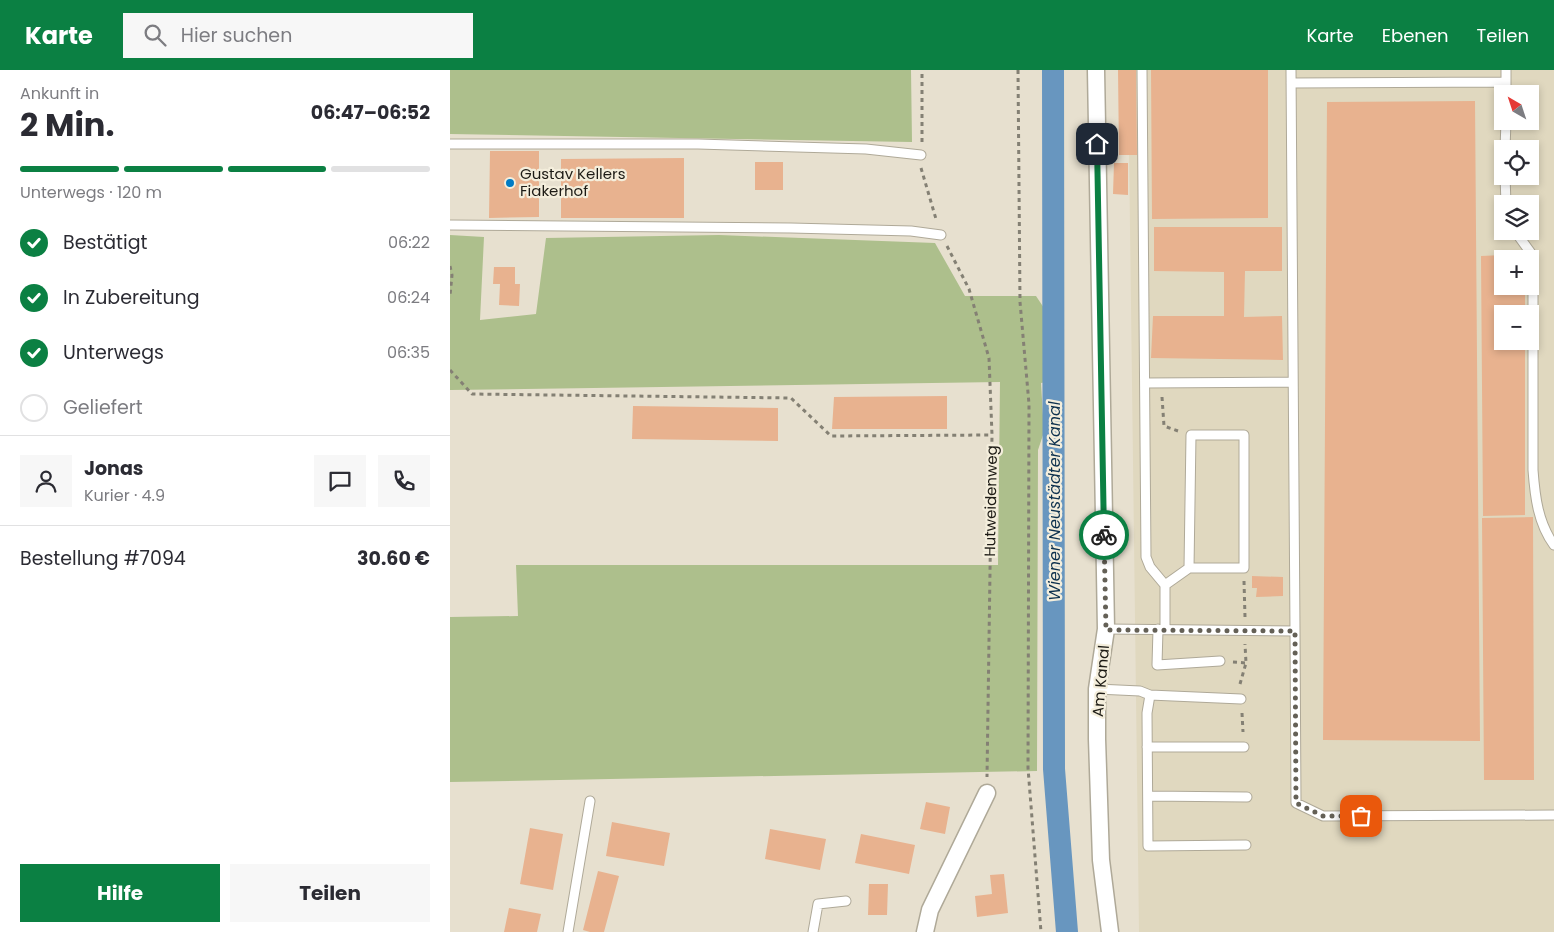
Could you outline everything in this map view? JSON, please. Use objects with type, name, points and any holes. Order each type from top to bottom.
[{"type":"street","name":"Am Kanal","points":[[1096,70],[1106,630],[1097,689],[1101,860],[1110,932]]},
{"type":"street","points":[[925,932],[930,910],[986,793]]},
{"type":"lane","points":[[1142,70],[1146,557],[1150,567],[1165,585],[1157,665],[1220,660]]},
{"type":"lane","points":[[1291,70],[1296,803],[1323,816],[1554,815]]},
{"type":"lane","points":[[1291,83],[1506,82],[1506,70]]},
{"type":"lane","points":[[450,144],[866,148],[922,155]]},
{"type":"lane","points":[[450,225],[791,228],[912,231],[941,235]]},
{"type":"lane","points":[[1521,240],[1533,256],[1533,470],[1536,503],[1547,536],[1554,545]]},
{"type":"lane","points":[[1145,383],[1292,382]]},
{"type":"lane","points":[[1165,585],[1189,568],[1244,568],[1244,435],[1190,435],[1189,568]]},
{"type":"lane","points":[[1106,630],[1295,631]]},
{"type":"lane","points":[[1097,689],[1140,691],[1150,695],[1241,699]]},
{"type":"lane","points":[[1150,695],[1147,713],[1148,846],[1246,845]]},
{"type":"lane","points":[[1147,747],[1244,747]]},
{"type":"lane","points":[[1148,796],[1247,797]]},
{"type":"lane","points":[[568,932],[590,801]]},
{"type":"lane","points":[[813,932],[818,904],[846,901]]},
{"type":"path","name":"Hutweidenweg","points":[[922,70],[921,173],[941,235],[969,289],[989,358],[992,435],[986,793]]},
{"type":"path","points":[[1018,70],[1020,302],[1028,404],[1028,768],[1041,932]]},
{"type":"path","points":[[450,266],[452,275],[450,296]]},
{"type":"path","points":[[450,370],[472,394],[791,398],[831,436],[992,435]]},
{"type":"path","points":[[1161,383],[1164,426],[1190,435]]},
{"type":"path","points":[[1244,568],[1246,663],[1240,682],[1244,747]]},
{"type":"shaded area","points":[[1128,70],[1554,70],[1554,932],[1139,932]]},
{"type":"green space","points":[[450,70],[911,70],[912,142],[450,134]]},
{"type":"green space","points":[[450,235],[484,237],[480,320],[536,314],[546,238],[719,235],[935,243],[965,296],[1036,296],[1048,314],[1047,382],[1041,383],[1044,432],[1038,450],[1037,771],[450,782],[450,617],[518,616],[516,565],[998,565],[1000,382],[450,390]]},
{"type":"building","points":[[1118,70],[1136,70],[1137,155],[1119,155]]},
{"type":"building","points":[[1151,70],[1268,70],[1268,218],[1152,219]]},
{"type":"building","points":[[1475,101],[1480,741],[1323,740],[1327,102]]},
{"type":"building","points":[[490,151],[539,151],[539,217],[489,218]]},
{"type":"building","points":[[684,158],[684,218],[561,218],[561,159]]},
{"type":"building","points":[[755,162],[783,162],[783,190],[755,190]]},
{"type":"building","points":[[1114,163],[1128,163],[1128,195],[1113,194]]},
{"type":"building","points":[[1154,227],[1282,227],[1282,271],[1245,271],[1244,317],[1282,316],[1283,360],[1151,358],[1153,316],[1224,316],[1224,272],[1154,271]]},
{"type":"building","points":[[1494,255],[1494,295],[1525,295],[1525,305],[1494,305],[1494,350],[1525,350],[1525,515],[1483,516],[1481,256]]},
{"type":"building","points":[[494,267],[515,267],[515,284],[520,284],[519,306],[499,305],[500,284],[493,284]]},
{"type":"building","points":[[947,396],[947,429],[832,429],[834,397]]},
{"type":"building","points":[[633,406],[778,408],[778,441],[632,439]]},
{"type":"building","points":[[1533,517],[1534,780],[1484,780],[1482,518]]},
{"type":"building","points":[[1252,576],[1283,577],[1283,596],[1256,597],[1257,588],[1252,588]]},
{"type":"building","points":[[926,802],[950,807],[945,834],[920,829]]},
{"type":"building","points":[[612,822],[670,833],[664,866],[606,856]]},
{"type":"building","points":[[530,828],[563,834],[553,890],[520,884]]},
{"type":"building","points":[[770,829],[826,839],[820,870],[765,859]]},
{"type":"building","points":[[861,834],[915,845],[909,874],[855,863]]},
{"type":"building","points":[[598,871],[619,876],[604,932],[590,932],[583,930]]},
{"type":"building","points":[[1004,874],[1008,913],[977,917],[975,896],[992,894],[990,875]]},
{"type":"building","points":[[869,884],[888,884],[887,915],[868,915]]},
{"type":"building","points":[[509,908],[541,914],[537,932],[504,932]]},
{"type":"waterway","name":"Wiener Neustädter Kanal","points":[[1053,70],[1054,769],[1067,932]]},
{"type":"way so far","points":[[1104,535],[1106,630],[1295,631],[1296,803],[1323,816],[1361,816]]},
{"type":"place","name":"Gustav Kellers Fiakerhof","points":[[510,183]]},
{"type":"route","points":[[1097,144],[1098,290],[1104,535]]}]
